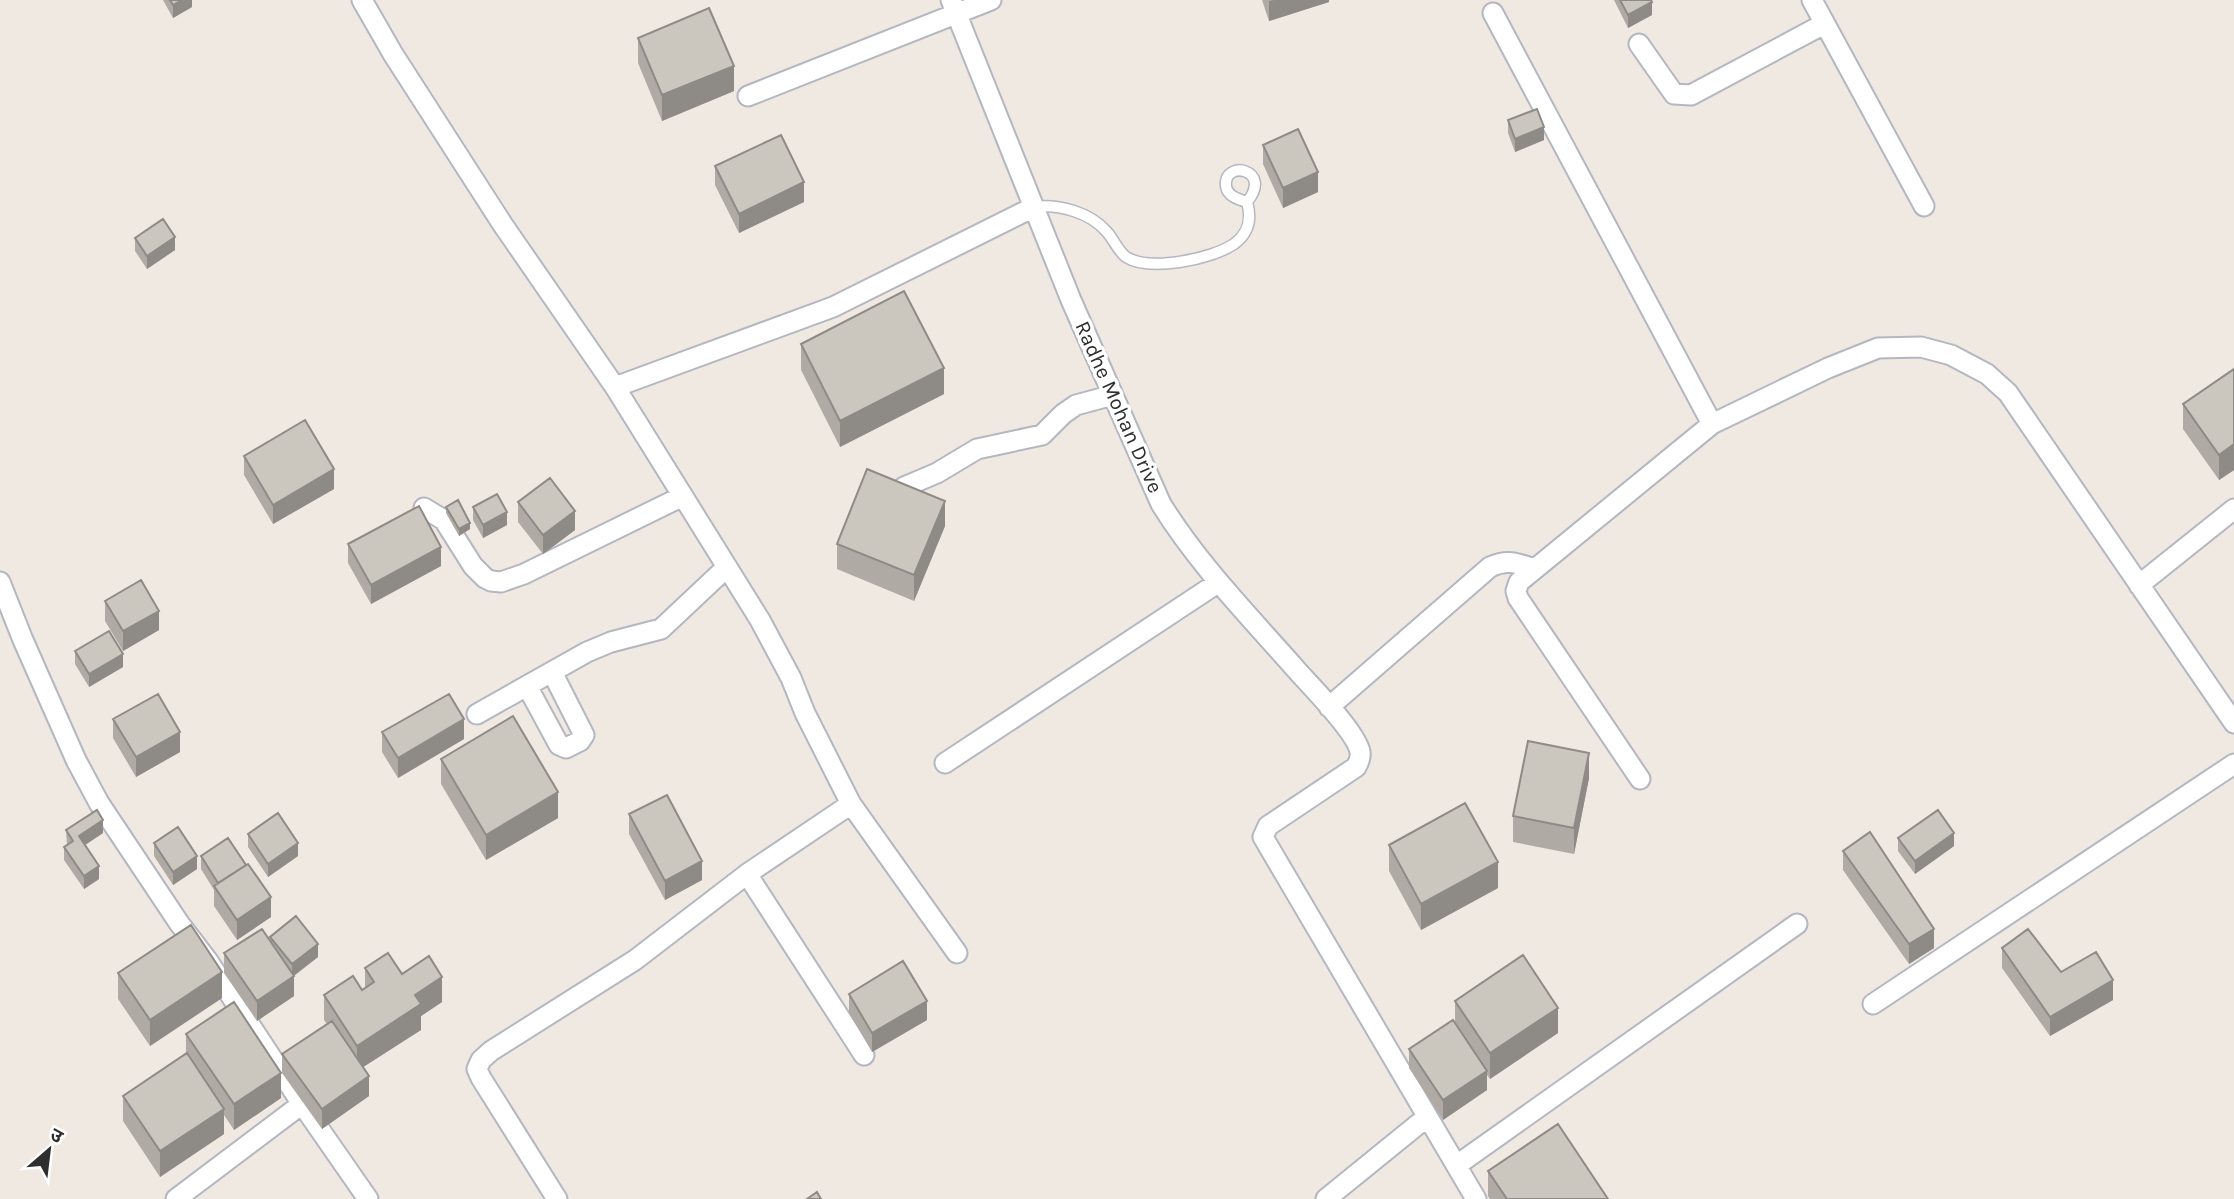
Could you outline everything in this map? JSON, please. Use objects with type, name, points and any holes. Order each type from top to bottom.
[{"type":"street","points":[[362,0],[393,54],[503,225],[615,387],[727,567],[792,678],[850,804],[957,953]]},
{"type":"street","points":[[748,96],[954,8],[992,0]]},
{"type":"street","points":[[1812,0],[1924,206]]},
{"type":"street","name":"Radhe Mohan Drive","points":[[954,8],[1071,300],[1161,504],[1172,523],[1219,582],[1329,707],[1360,750],[1360,760],[1356,767],[1268,826],[1263,837],[1427,1117]]},
{"type":"street","points":[[1493,13],[1712,425]]},
{"type":"street","points":[[1639,44],[1674,94],[1691,96],[1824,24]]},
{"type":"street","points":[[615,387],[834,307],[1034,207]]},
{"type":"street","points":[[1640,779],[1518,598],[1516,591],[1519,582],[1712,425],[1828,368],[1878,348],[1921,346],[1951,355],[1987,374],[2008,393],[2234,723]]},
{"type":"street","points":[[904,487],[937,474],[977,449],[1042,435],[1068,409],[1113,395]]},
{"type":"street","points":[[424,508],[444,520],[480,573],[497,582],[524,574],[683,496]]},
{"type":"street","points":[[2139,585],[2234,509]]},
{"type":"street","points":[[1329,707],[1490,567],[1502,561],[1534,569]]},
{"type":"street","points":[[477,714],[587,652],[611,642],[661,629],[727,567]]},
{"type":"street","points":[[0,582],[76,760],[99,803],[369,1199]]},
{"type":"street","points":[[944,763],[1219,582]]},
{"type":"street","points":[[527,686],[559,745],[566,748],[580,741],[584,735],[552,671]]},
{"type":"street","points":[[1873,1004],[2234,764]]},
{"type":"street","points":[[557,1199],[481,1078],[477,1069],[481,1060],[491,1051],[635,960],[747,874],[850,804]]},
{"type":"street","points":[[747,874],[864,1055]]},
{"type":"street","points":[[1457,1165],[1797,924]]},
{"type":"street","points":[[176,1199],[302,1104]]},
{"type":"street","points":[[1326,1199],[1427,1117],[1476,1199]]},
{"type":"lane","points":[[1034,207],[1052,205],[1072,210],[1103,228],[1127,257],[1145,264],[1189,261],[1210,256],[1231,246],[1241,238],[1250,223],[1247,202]]},
{"type":"building","points":[[1620,0],[1651,0],[1652,2],[1628,15]]},
{"type":"building","points":[[709,8],[734,66],[662,95],[638,38]]},
{"type":"building","points":[[1537,109],[1544,127],[1515,139],[1508,120]]},
{"type":"building","points":[[1298,129],[1318,172],[1283,188],[1263,145]]},
{"type":"building","points":[[781,135],[804,182],[739,214],[715,166]]},
{"type":"building","points":[[163,219],[175,237],[147,256],[135,238]]},
{"type":"building","points":[[904,291],[944,368],[840,421],[801,344]]},
{"type":"building","points":[[2234,369],[2234,444],[2219,455],[2183,404]]},
{"type":"building","points":[[305,420],[334,469],[273,505],[244,456]]},
{"type":"building","points":[[867,469],[945,501],[914,575],[837,544]]},
{"type":"building","points":[[550,478],[575,511],[543,535],[518,502]]},
{"type":"building","points":[[497,494],[507,512],[483,525],[473,507]]},
{"type":"building","points":[[458,500],[470,523],[459,529],[446,507]]},
{"type":"building","points":[[419,506],[441,547],[371,585],[348,544]]},
{"type":"building","points":[[141,580],[159,611],[123,631],[105,601]]},
{"type":"building","points":[[109,631],[123,654],[89,674],[75,651]]},
{"type":"building","points":[[158,694],[180,732],[136,757],[113,719]]},
{"type":"building","points":[[449,694],[464,719],[398,758],[382,732]]},
{"type":"building","points":[[513,716],[558,792],[486,835],[441,759]]},
{"type":"building","points":[[1528,741],[1589,753],[1574,828],[1513,816]]},
{"type":"building","points":[[667,795],[702,861],[665,881],[629,814]]},
{"type":"building","points":[[1465,803],[1498,862],[1421,904],[1389,845]]},
{"type":"building","points":[[97,810],[103,820],[79,836],[99,866],[84,876],[64,847],[73,841],[66,830]]},
{"type":"building","points":[[1938,810],[1954,833],[1915,861],[1898,838]]},
{"type":"building","points":[[278,813],[298,843],[268,864],[248,834]]},
{"type":"building","points":[[178,827],[197,856],[173,872],[154,843]]},
{"type":"building","points":[[1870,832],[1934,929],[1909,944],[1843,851]]},
{"type":"building","points":[[228,838],[246,865],[218,883],[201,856]]},
{"type":"building","points":[[248,864],[271,897],[237,920],[214,886]]},
{"type":"building","points":[[296,916],[318,944],[292,964],[270,937]]},
{"type":"building","points":[[191,925],[222,972],[150,1020],[118,973]]},
{"type":"building","points":[[262,929],[294,976],[257,1001],[224,953]]},
{"type":"building","points":[[2028,929],[2061,972],[2096,952],[2113,980],[2050,1017],[2002,948]]},
{"type":"building","points":[[388,953],[402,974],[429,956],[442,977],[415,995],[421,1004],[357,1046],[324,995],[353,976],[362,990],[374,982],[365,968]]},
{"type":"building","points":[[1523,955],[1558,1008],[1490,1053],[1455,1001]]},
{"type":"building","points":[[903,961],[927,1001],[872,1033],[849,994]]},
{"type":"building","points":[[234,1002],[281,1073],[234,1104],[186,1034]]},
{"type":"building","points":[[1453,1020],[1487,1071],[1443,1100],[1409,1049]]},
{"type":"building","points":[[332,1021],[369,1076],[322,1109],[282,1054]]},
{"type":"building","points":[[187,1053],[224,1109],[160,1151],[123,1096]]},
{"type":"building","points":[[1558,1124],[1608,1199],[1507,1199],[1488,1171]]},
{"type":"building","points":[[817,1192],[821,1199],[807,1199]]}]
